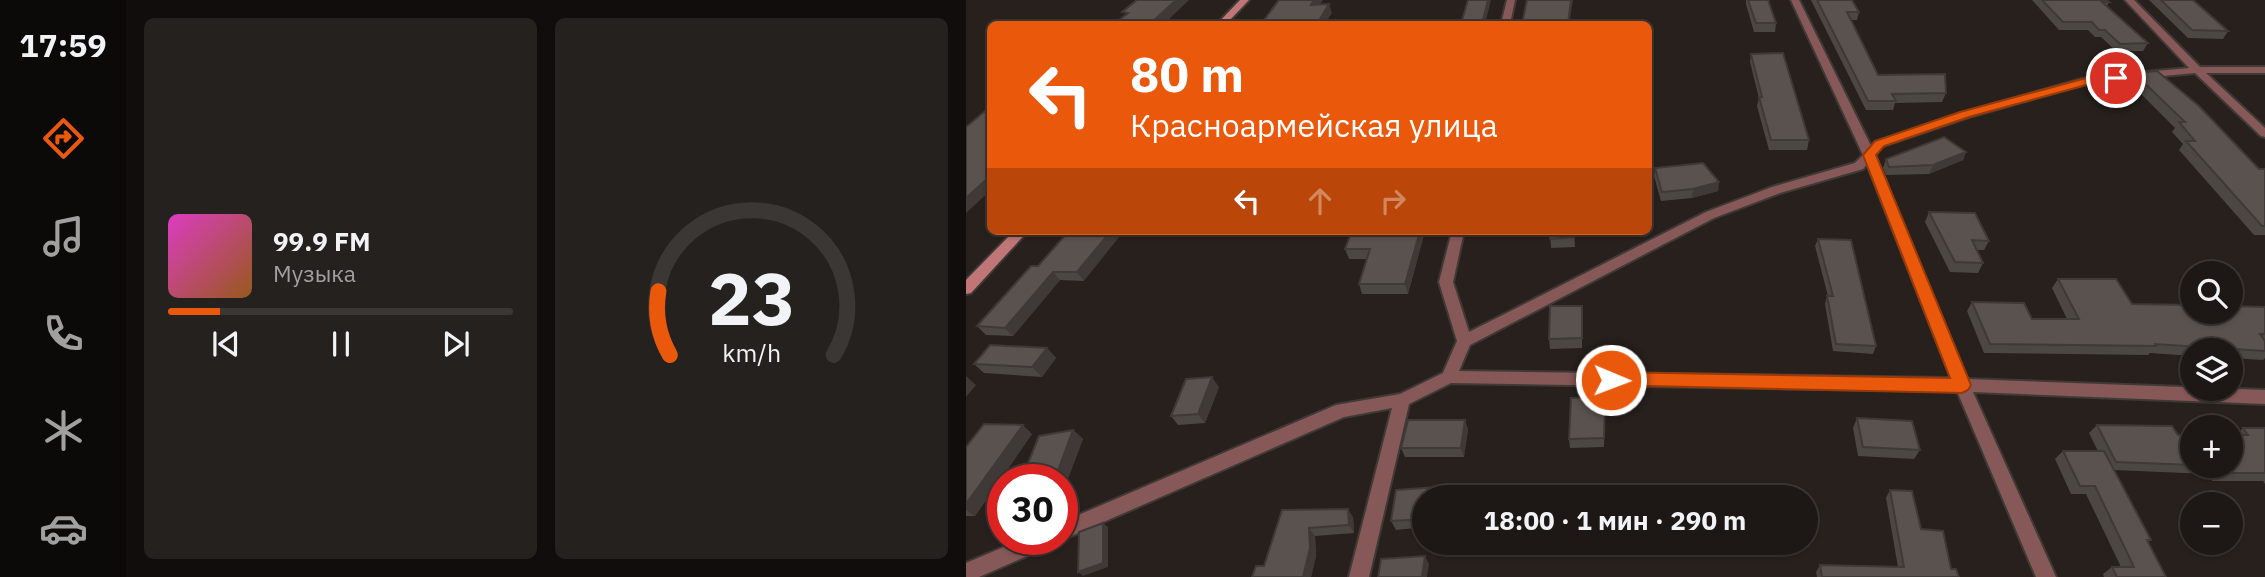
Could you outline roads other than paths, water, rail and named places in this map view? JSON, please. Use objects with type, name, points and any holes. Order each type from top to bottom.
[{"type":"street","points":[[1224,21],[1245,0]]},
{"type":"street","points":[[1506,21],[1511,0]]},
{"type":"street","points":[[1795,0],[1869,155],[1962,385],[2046,577]]},
{"type":"street","points":[[2129,0],[2197,70],[2265,134]]},
{"type":"street","points":[[1464,341],[1710,215],[1776,190],[1859,166],[1880,144],[1904,135],[2090,80],[2197,70],[2265,71]]},
{"type":"street","points":[[966,289],[1018,235]]},
{"type":"street","points":[[1449,377],[1464,341],[1446,282],[1457,235]]},
{"type":"street","points":[[1078,524],[1342,411],[1402,400],[1449,377],[1962,385],[2265,397]]},
{"type":"street","points":[[1359,577],[1402,400]]},
{"type":"street","points":[[966,573],[1008,555]]}]
